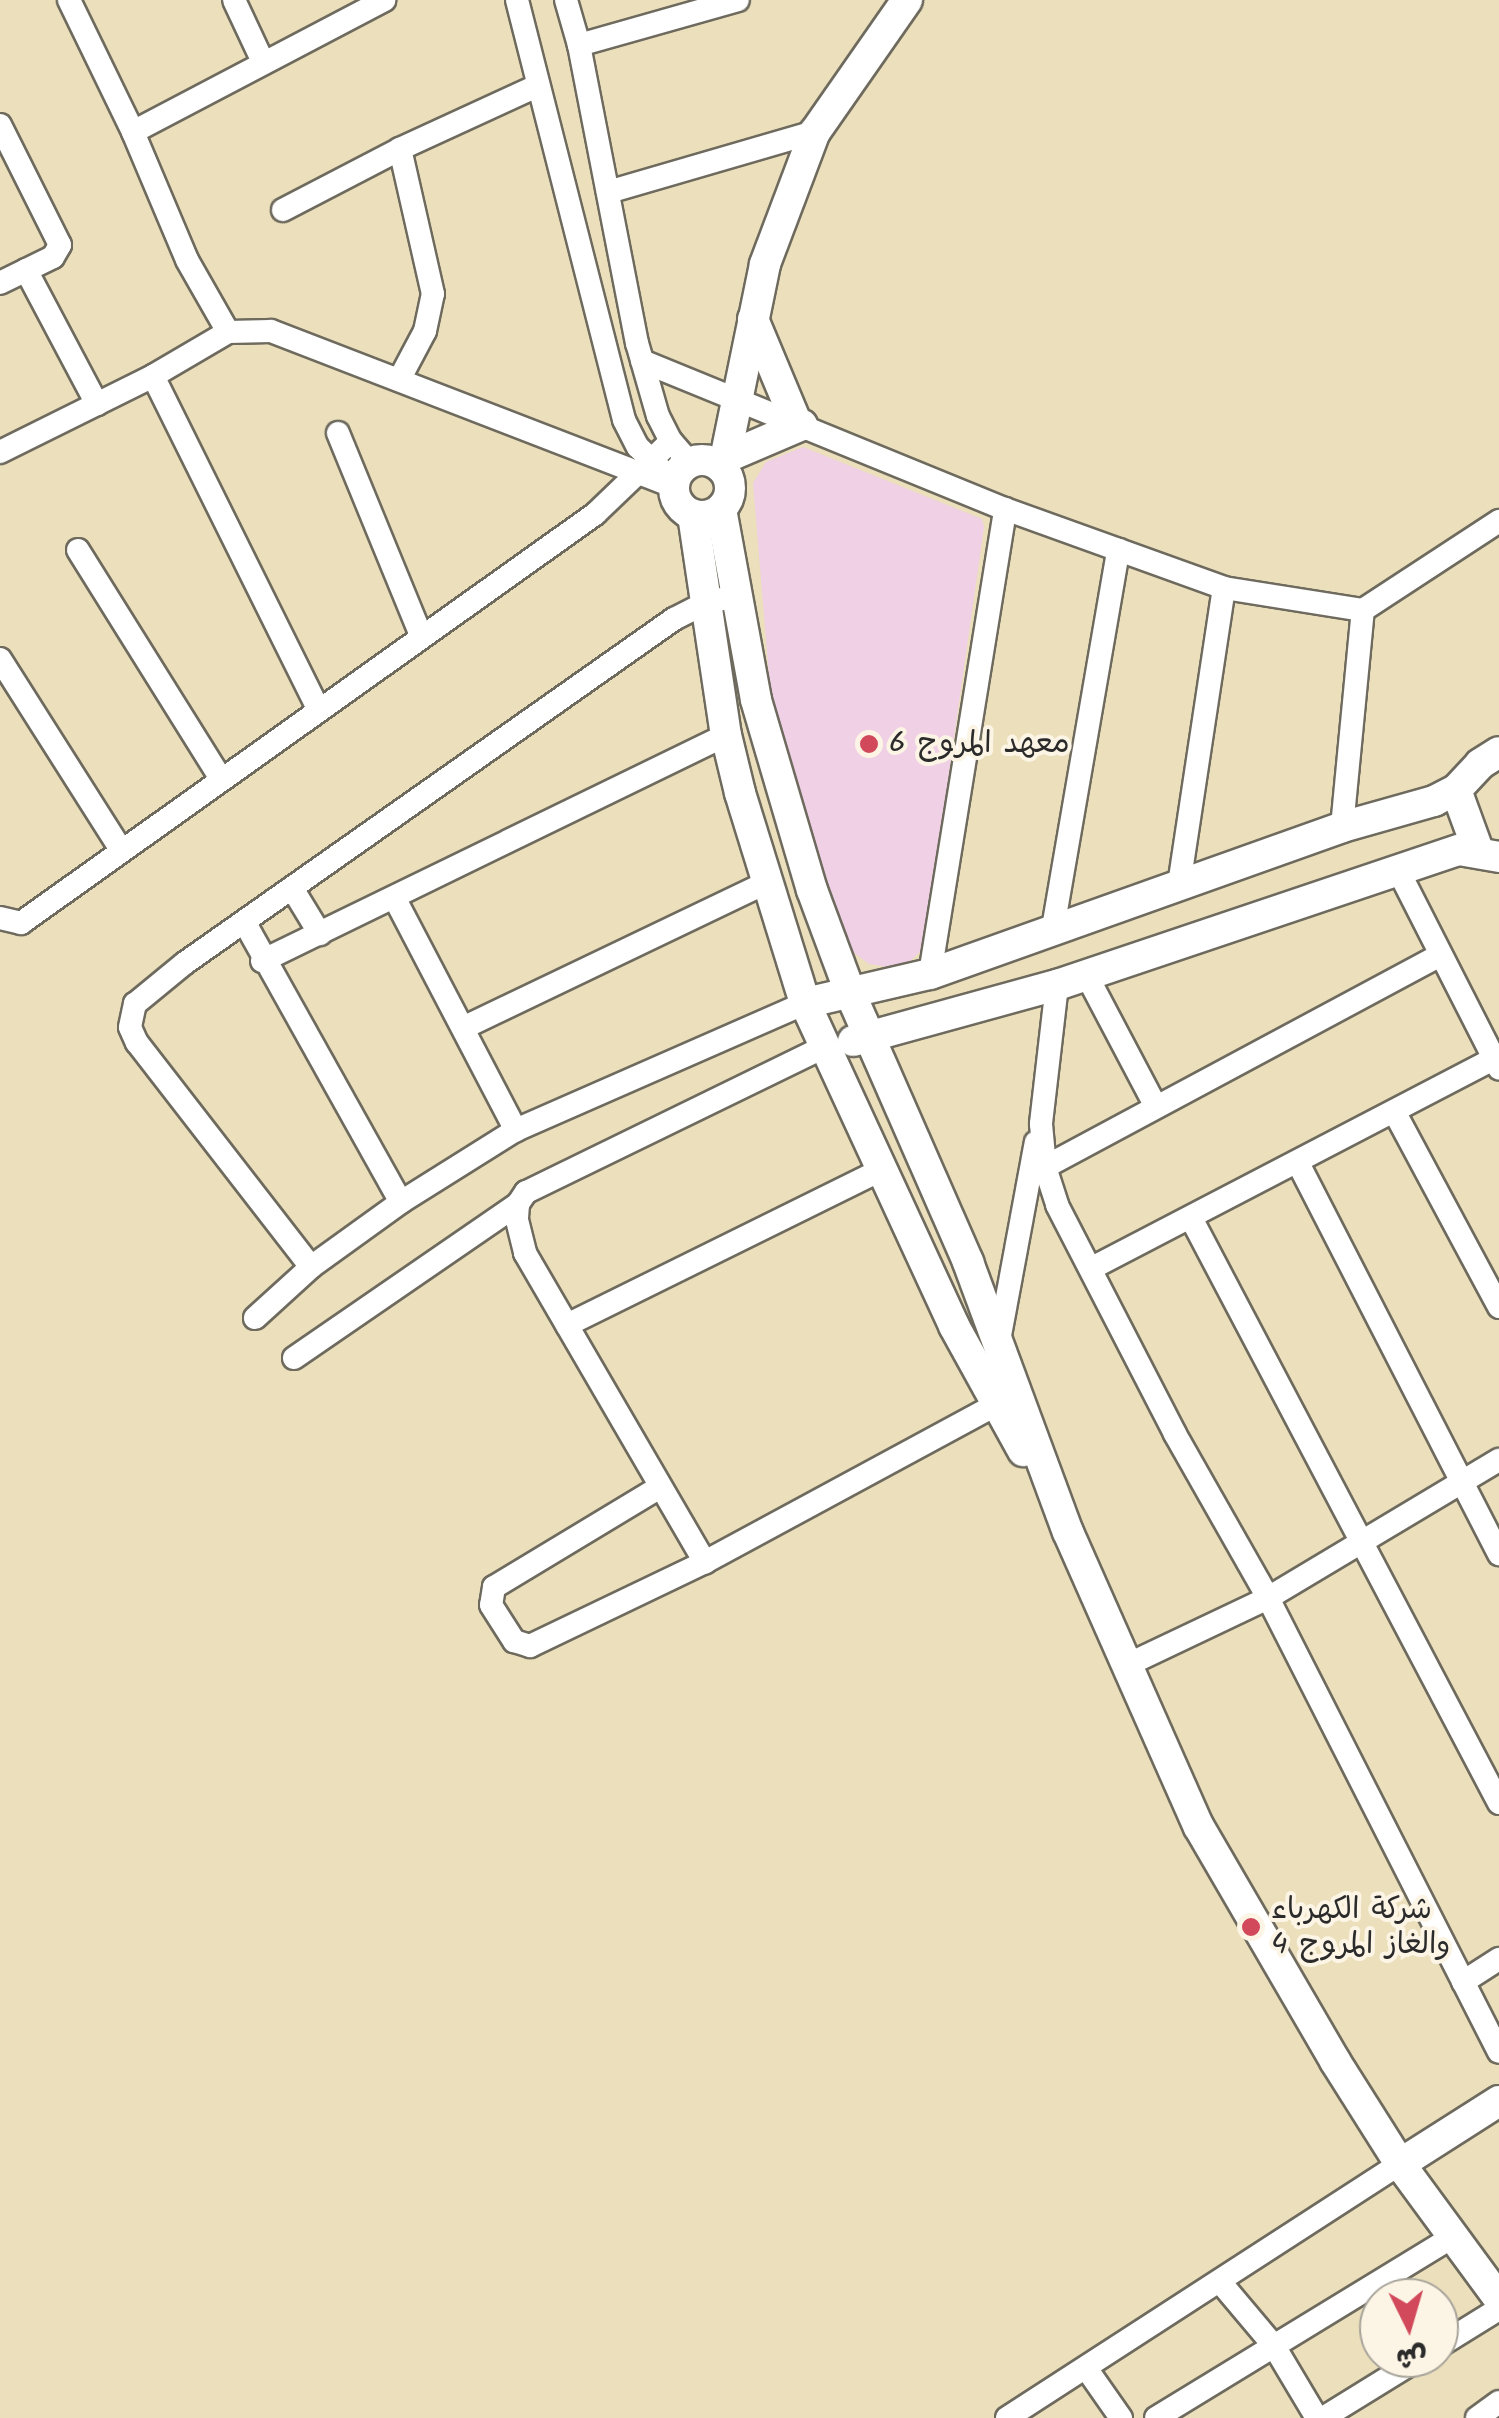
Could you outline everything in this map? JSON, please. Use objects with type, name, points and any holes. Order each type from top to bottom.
[{"type":"street","points":[[69,0],[134,132],[186,260],[228,332]]},
{"type":"street","points":[[234,0],[263,62]]},
{"type":"street","points":[[134,132],[384,0]]},
{"type":"street","points":[[517,0],[624,420],[683,465],[730,489],[707,512],[705,604],[726,735],[766,883],[806,1003],[954,1326],[1008,1399],[1199,1827],[1310,2020],[1400,2164],[1499,2299]]},
{"type":"street","points":[[566,0],[579,44],[642,361],[658,416],[683,465],[680,507],[707,512]]},
{"type":"street","points":[[579,44],[738,0]]},
{"type":"street","points":[[683,465],[735,402],[765,264],[815,132],[906,0]]},
{"type":"street","points":[[283,210],[400,149],[537,86]]},
{"type":"street","points":[[0,125],[59,238],[53,257],[0,282]]},
{"type":"street","points":[[608,192],[815,132]]},
{"type":"street","points":[[399,380],[425,332],[433,294],[400,149]]},
{"type":"street","points":[[26,270],[97,404]]},
{"type":"street","points":[[754,319],[799,423]]},
{"type":"street","points":[[0,452],[153,376],[228,332],[290,335],[399,380],[683,465]]},
{"type":"street","points":[[642,361],[1005,509],[1224,588],[1363,610],[1499,521]]},
{"type":"street","points":[[153,376],[318,708]]},
{"type":"street","points":[[0,918],[21,922],[608,505],[683,465],[799,423]]},
{"type":"street","points":[[338,434],[421,635]]},
{"type":"street","points":[[930,974],[1005,509]]},
{"type":"street","points":[[707,512],[736,596],[756,700],[784,800],[852,995],[999,1342],[1008,1399]]},
{"type":"street","points":[[78,550],[221,779]]},
{"type":"street","points":[[1054,928],[1118,550]]},
{"type":"street","points":[[1179,885],[1224,588]]},
{"type":"street","points":[[311,1267],[202,1130],[130,1026],[136,1004],[186,963],[674,619],[705,604],[736,596]]},
{"type":"street","points":[[1342,828],[1363,610]]},
{"type":"street","points":[[0,659],[121,850]]},
{"type":"street","points":[[262,961],[726,735]]},
{"type":"street","points":[[255,1318],[311,1267],[401,1202],[516,1130],[806,1003],[930,974],[1342,828],[1410,809],[1456,790],[1480,764],[1499,752]]},
{"type":"street","points":[[1456,790],[1489,854]]},
{"type":"street","points":[[294,1358],[518,1204],[526,1192],[826,1046],[870,1038],[1058,985],[1458,850],[1489,854]]},
{"type":"street","points":[[1092,1268],[1497,1064],[1397,868]]},
{"type":"street","points":[[465,1027],[766,883]]},
{"type":"street","points":[[292,888],[320,934]]},
{"type":"street","points":[[394,899],[465,1027],[516,1130]]},
{"type":"street","points":[[246,924],[262,961],[401,1202]]},
{"type":"street","points":[[1045,1167],[1439,956]]},
{"type":"street","points":[[1087,976],[1155,1105]]},
{"type":"street","points":[[999,1342],[1022,1200],[1040,1124],[1058,985]]},
{"type":"street","points":[[1395,1113],[1499,1307]]},
{"type":"street","points":[[1040,1124],[1045,1167],[1057,1205],[1174,1434],[1268,1598],[1499,2052]]},
{"type":"street","points":[[1298,1163],[1499,1554]]},
{"type":"street","points":[[567,1325],[884,1168]]},
{"type":"street","points":[[518,1204],[518,1237],[524,1253],[704,1562]]},
{"type":"street","points":[[1192,1218],[1499,1802]]},
{"type":"street","points":[[660,1487],[494,1587],[490,1605],[514,1641],[530,1646],[704,1562],[1008,1399]]},
{"type":"street","points":[[1128,1665],[1268,1598],[1365,1542],[1459,1480],[1499,1460]]},
{"type":"street","points":[[1463,1982],[1499,1959]]},
{"type":"street","points":[[1007,2418],[1222,2283],[1400,2164],[1497,2107]]},
{"type":"street","points":[[1156,2418],[1452,2237]]},
{"type":"street","points":[[1222,2283],[1274,2346],[1320,2418],[1387,2378]]},
{"type":"street","points":[[1459,2334],[1499,2309]]},
{"type":"street","points":[[1086,2368],[1121,2418]]},
{"type":"street","points":[[1477,2418],[1499,2402]]},
{"type":"shaded area","name":"معهد المروج 6","points":[[803,447],[982,519],[984,527],[924,948],[908,963],[888,967],[869,964],[853,952],[841,924],[813,851],[770,688],[753,483],[766,462]]},
{"type":"place","name":"معهد المروج 6","points":[[869,744]]},
{"type":"place","name":"شركة الكهرباء والغاز المروج 4","points":[[1251,1927]]}]
